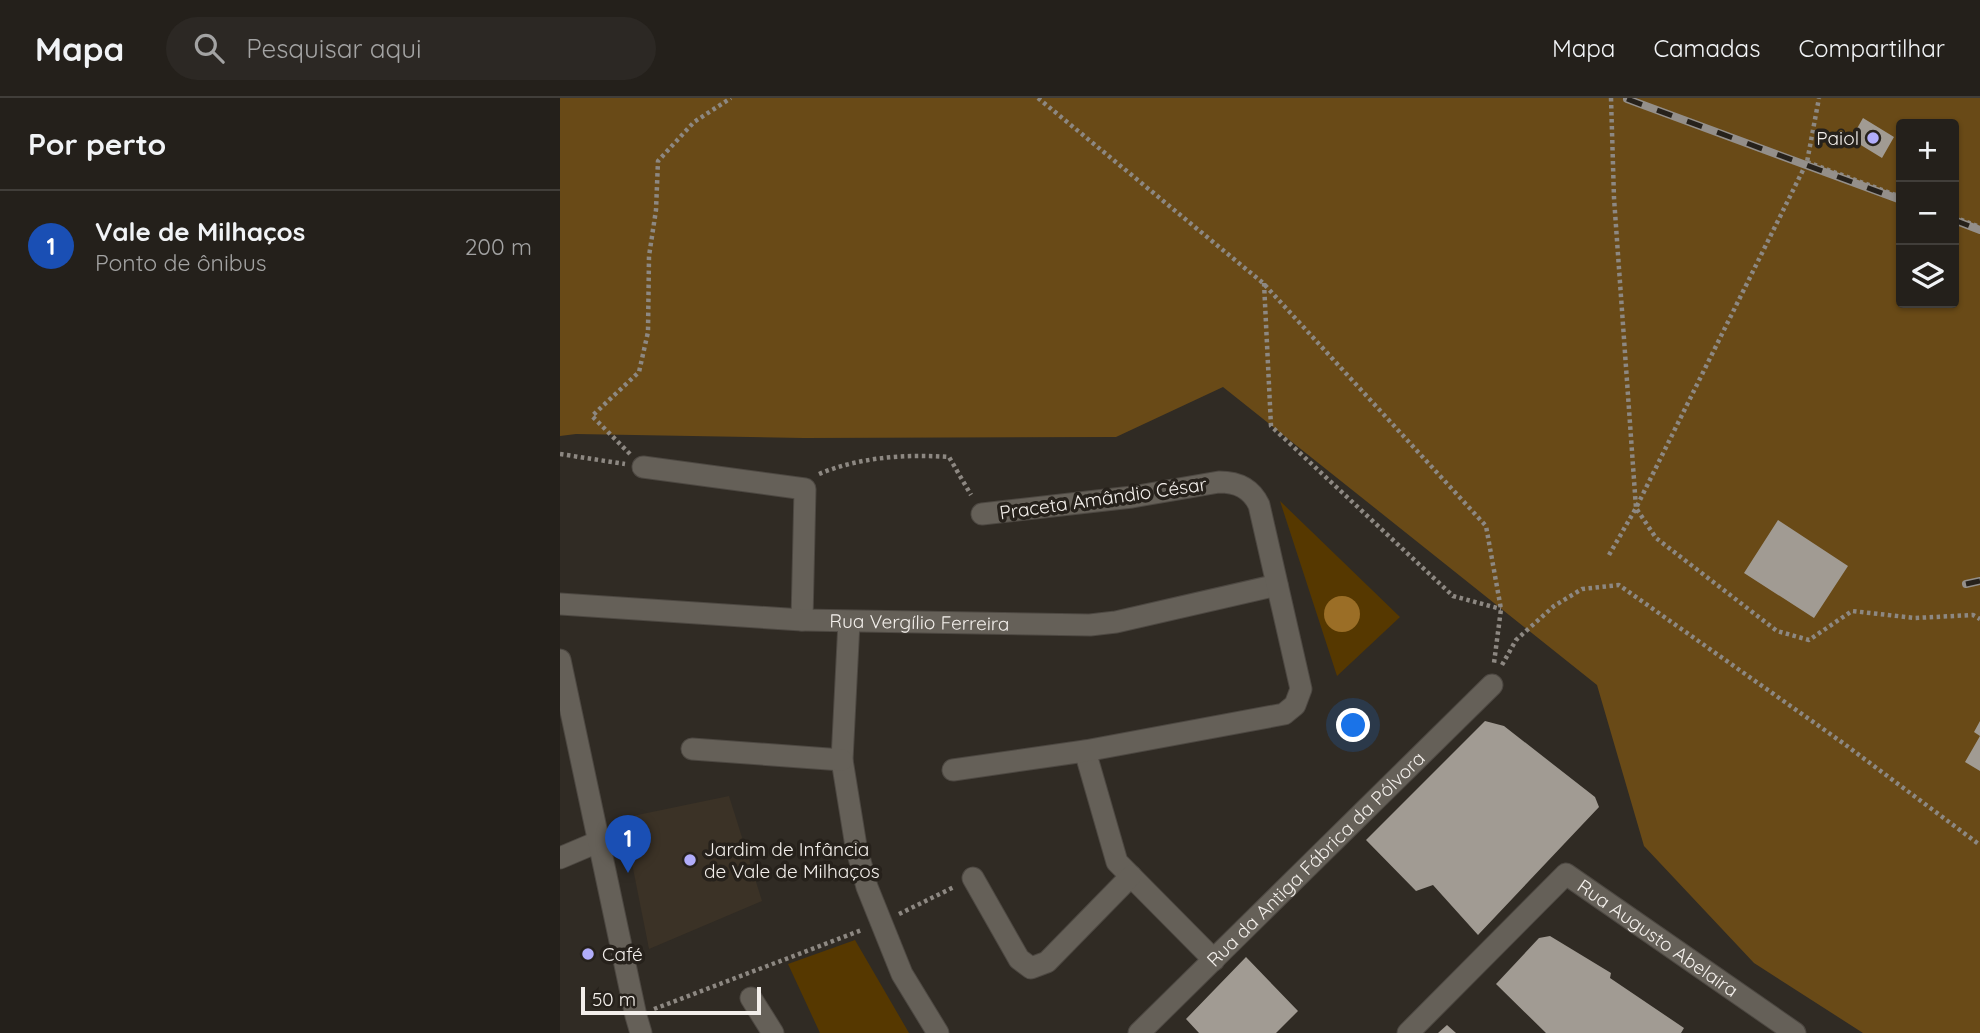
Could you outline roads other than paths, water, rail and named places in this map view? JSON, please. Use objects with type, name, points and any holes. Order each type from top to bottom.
[{"type":"street","points":[[643,467],[804,489],[803,620]]},
{"type":"street","name":"Praceta Amândio César","points":[[982,514],[1132,497],[1219,482],[1231,482],[1252,493],[1259,505],[1301,684],[1300,695],[1292,709],[1284,714],[1085,751]]},
{"type":"street","name":"Rua Vergílio Ferreira","points":[[560,604],[849,622],[1100,624],[1277,585]]},
{"type":"street","points":[[849,622],[842,760],[856,846],[867,887],[902,974],[938,1033]]},
{"type":"street","points":[[560,660],[639,1025]]},
{"type":"street","name":"Rua da Antiga Fábrica da Pólvora","points":[[1139,1033],[1492,685]]},
{"type":"street","points":[[692,749],[842,760]]},
{"type":"street","points":[[953,770],[1085,751],[1117,862],[1214,960]]},
{"type":"street","points":[[560,858],[600,841]]},
{"type":"street","name":"Rua Augusto Abelaira","points":[[1408,1033],[1566,873],[1795,1033]]},
{"type":"street","points":[[973,878],[1019,959],[1031,968],[1047,962],[1131,876]]},
{"type":"street","points":[[751,998],[773,1033]]},
{"type":"railway","points":[[1627,99],[1896,198]]},
{"type":"railway","points":[[1959,222],[1980,230]]},
{"type":"railway","points":[[1966,584],[1980,581]]},
{"type":"place","name":"Paiol","points":[[1873,138]]},
{"type":"place","name":"Jardim de Infância de Vale de Milhaços","points":[[690,860]]},
{"type":"place","name":"Vale de Milhaços","points":[[628,873]]},
{"type":"place","name":"Café","points":[[588,954]]}]
